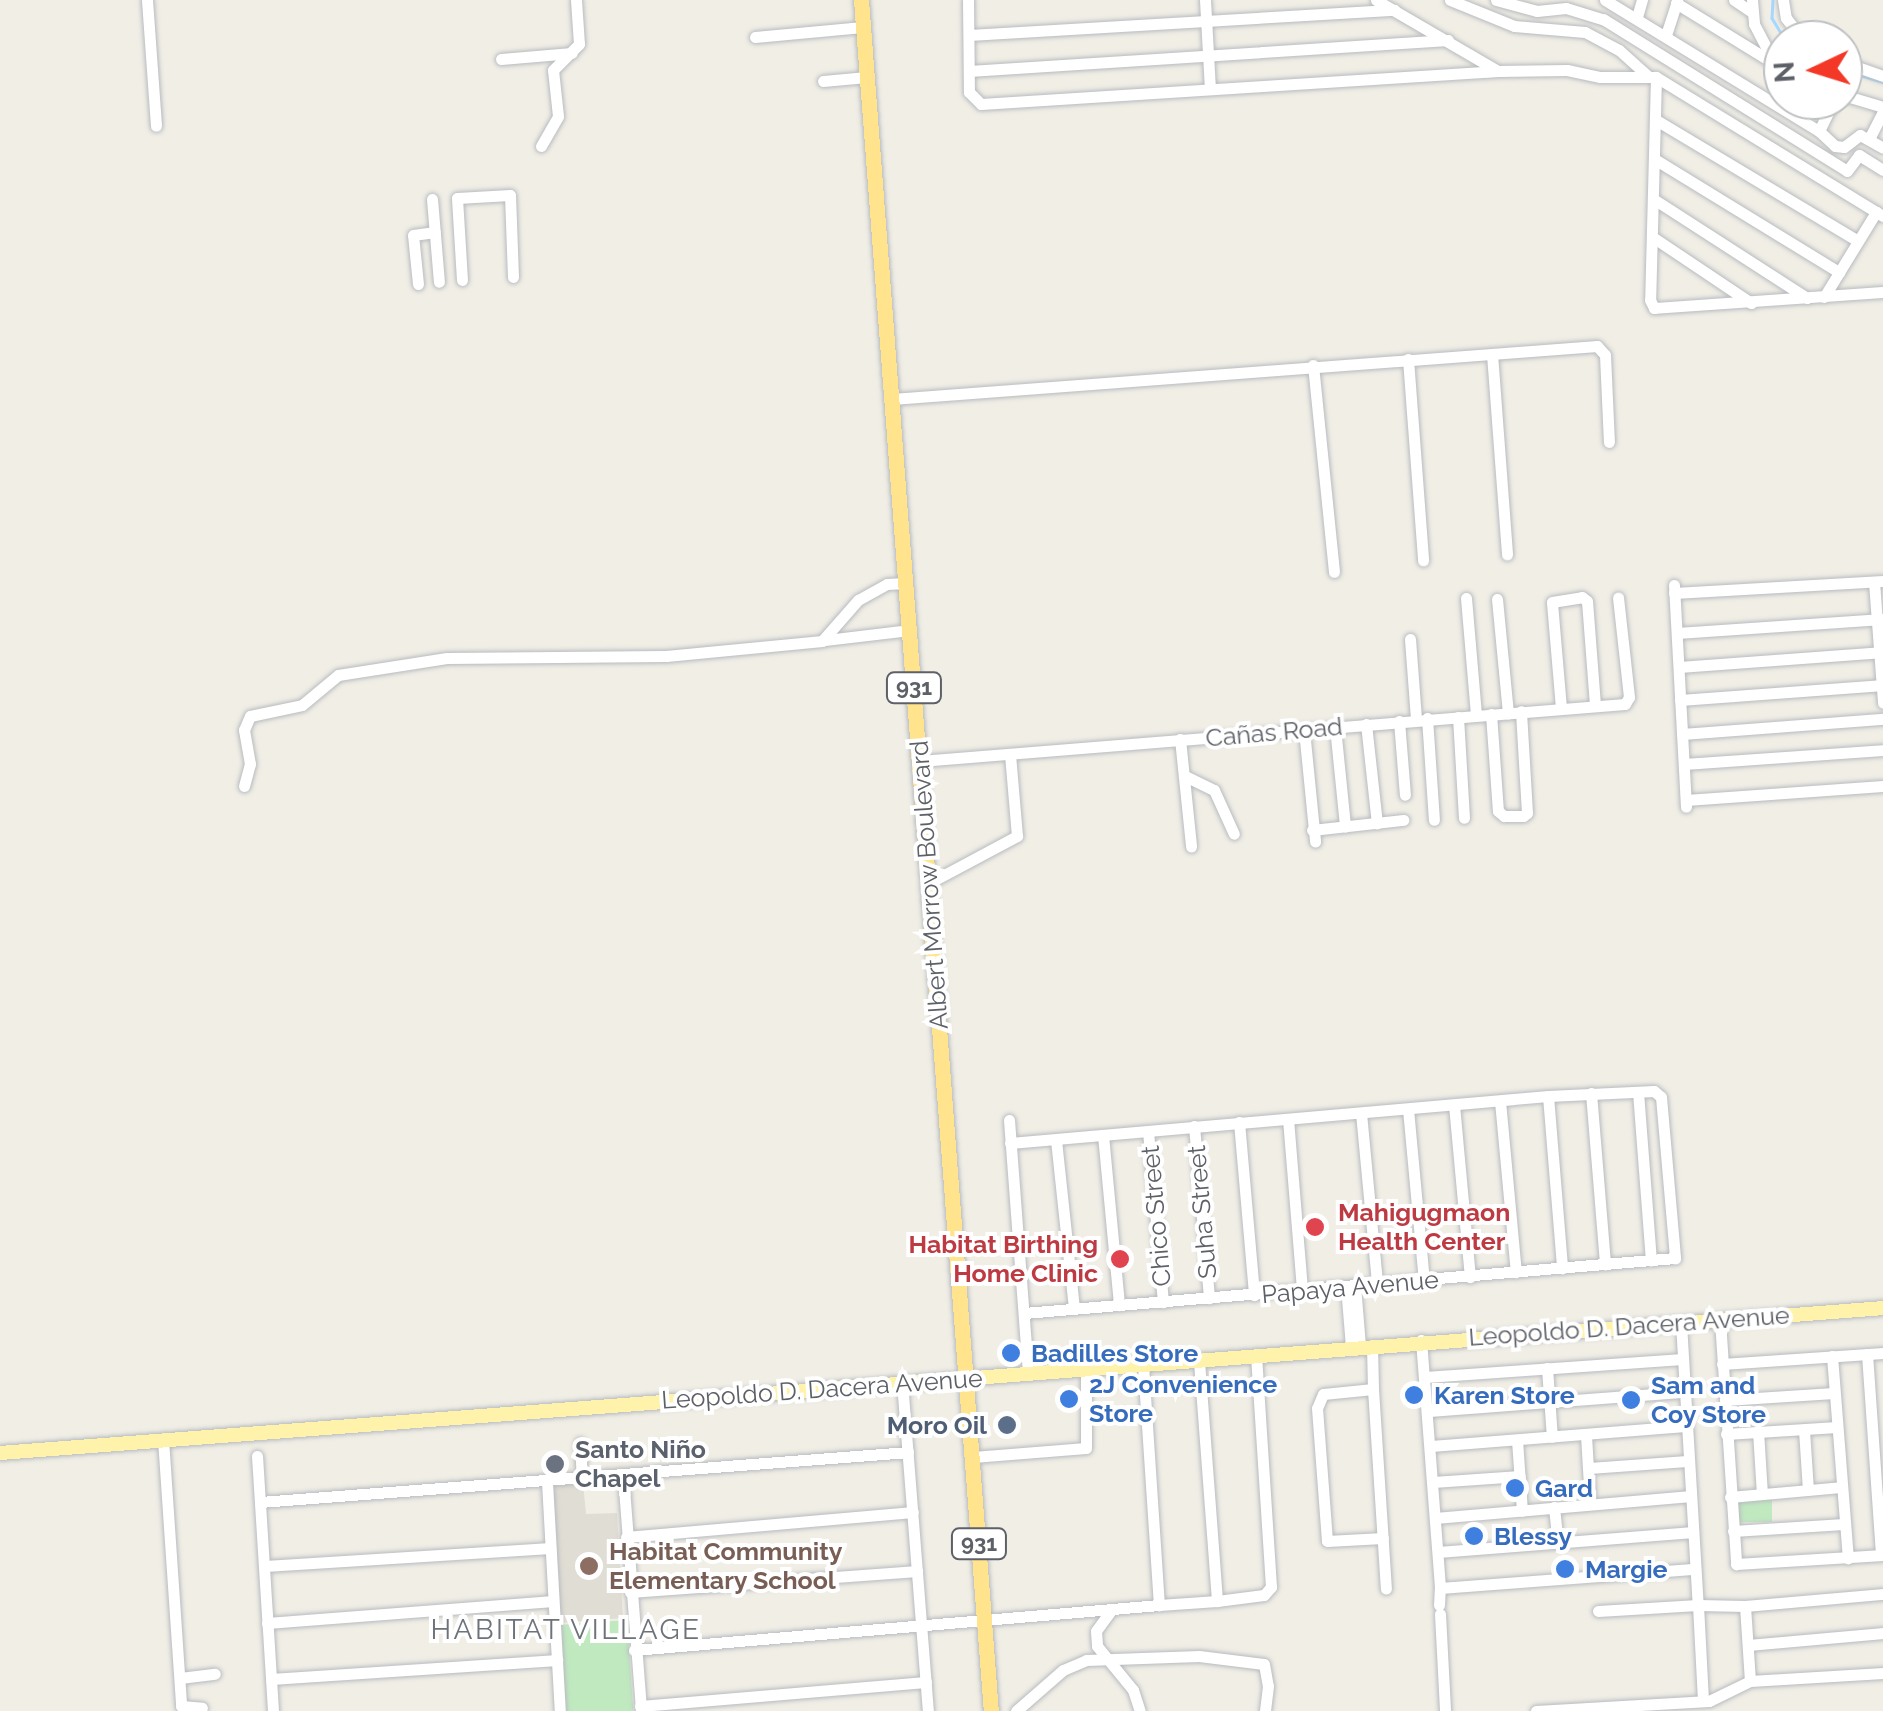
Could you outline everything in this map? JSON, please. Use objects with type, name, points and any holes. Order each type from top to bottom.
[{"type":"highway","name":"Albert Morrow Boulevard","points":[[861,0],[991,1711]]},
{"type":"main road","name":"Leopoldo D. Dacera Avenue","points":[[0,1452],[1256,1357],[1422,1340],[1883,1308]]},
{"type":"street","points":[[147,0],[156,126]]},
{"type":"street","points":[[542,146],[558,116],[554,70],[579,44],[576,0]]},
{"type":"street","points":[[981,0],[968,0],[969,71],[970,96],[985,104],[1498,71],[1567,70],[1600,77],[1652,77]]},
{"type":"street","points":[[1205,0],[1210,89]]},
{"type":"street","points":[[1376,0],[1498,71]]},
{"type":"street","points":[[1450,0],[1514,26],[1586,32],[1619,50],[1652,77],[1880,214],[1824,297]]},
{"type":"street","points":[[1496,0],[1537,11],[1566,8],[1603,19],[1847,171],[1859,155],[1883,170]]},
{"type":"street","points":[[1605,0],[1819,131],[1838,147],[1856,136],[1883,148]]},
{"type":"street","points":[[1638,17],[1642,0]]},
{"type":"street","points":[[1734,0],[1752,6],[1763,42]]},
{"type":"street","points":[[1666,35],[1677,2],[1763,57]]},
{"type":"street","points":[[969,36],[1394,10]]},
{"type":"street","points":[[755,36],[863,27]]},
{"type":"street","points":[[1750,49],[1760,37]]},
{"type":"street","points":[[969,71],[1448,40]]},
{"type":"street","points":[[500,59],[572,54]]},
{"type":"street","points":[[824,81],[867,77]]},
{"type":"street","points":[[1652,77],[1656,160],[1650,300],[1654,308],[1883,292]]},
{"type":"street","points":[[1869,139],[1883,110]]},
{"type":"street","points":[[1656,120],[1858,242]]},
{"type":"street","points":[[1819,131],[1824,120]]},
{"type":"street","points":[[1656,160],[1839,272]]},
{"type":"street","points":[[462,280],[457,198],[510,195],[513,278]]},
{"type":"street","points":[[432,199],[439,282]]},
{"type":"street","points":[[1655,200],[1807,298]]},
{"type":"street","points":[[418,284],[413,234],[434,232]]},
{"type":"street","points":[[1654,238],[1751,303]]},
{"type":"street","points":[[892,399],[1314,364],[1602,349],[1609,442]]},
{"type":"street","points":[[1492,354],[1507,554]]},
{"type":"street","points":[[1408,359],[1423,560]]},
{"type":"street","points":[[1314,364],[1334,572]]},
{"type":"street","points":[[1883,703],[1879,582],[1674,589],[1686,803],[1883,786]]},
{"type":"street","points":[[822,641],[858,600],[887,584],[906,583]]},
{"type":"street","points":[[1466,598],[1476,715]]},
{"type":"street","points":[[1491,714],[1498,811],[1504,816],[1523,816],[1527,812],[1497,598]]},
{"type":"street","points":[[1561,708],[1552,602],[1582,598],[1586,600],[1595,706]]},
{"type":"street","name":"Cañas Road","points":[[920,761],[1628,702],[1618,598]]},
{"type":"street","points":[[1676,633],[1880,620]]},
{"type":"street","points":[[244,786],[250,764],[244,730],[250,716],[302,705],[330,680],[347,673],[447,658],[666,656],[910,630]]},
{"type":"street","points":[[1410,639],[1434,820]]},
{"type":"street","points":[[1678,667],[1881,652]]},
{"type":"street","points":[[1680,700],[1882,685]]},
{"type":"street","points":[[1458,717],[1464,818]]},
{"type":"street","points":[[1682,734],[1883,719]]},
{"type":"street","points":[[1399,720],[1405,795]]},
{"type":"street","points":[[1366,724],[1376,822]]},
{"type":"street","points":[[1335,727],[1345,826]]},
{"type":"street","points":[[1304,730],[1314,835],[1345,826],[1403,820]]},
{"type":"street","points":[[1180,739],[1191,846]]},
{"type":"street","points":[[1684,764],[1883,750]]},
{"type":"street","points":[[929,883],[1017,836],[1010,754]]},
{"type":"street","points":[[1185,776],[1214,790],[1234,834]]},
{"type":"street","points":[[1010,1142],[1548,1096],[1638,1092],[1651,1260]]},
{"type":"street","name":"Papaya Avenue","points":[[1024,1313],[1675,1258],[1660,1097],[1657,1092],[1638,1092]]},
{"type":"street","points":[[1591,1093],[1606,1264]]},
{"type":"street","points":[[1548,1096],[1562,1268]]},
{"type":"street","points":[[1500,1100],[1516,1272]]},
{"type":"street","points":[[1454,1105],[1470,1277]]},
{"type":"street","points":[[1408,1109],[1424,1280]]},
{"type":"street","points":[[1362,1114],[1377,1283]]},
{"type":"street","points":[[1288,1119],[1302,1290]]},
{"type":"street","points":[[1009,1120],[1028,1374]]},
{"type":"street","points":[[1238,1122],[1254,1295]]},
{"type":"street","name":"Suha Street","points":[[1194,1126],[1210,1298]]},
{"type":"street","name":"Chico Street","points":[[1148,1131],[1164,1302]]},
{"type":"street","points":[[1103,1135],[1119,1305]]},
{"type":"street","points":[[1056,1140],[1074,1309]]},
{"type":"street","points":[[1350,1286],[1373,1388],[1386,1589]]},
{"type":"street","points":[[1720,1320],[1732,1532],[1735,1562],[1740,1566],[1882,1555],[1877,1424],[1869,1390],[1867,1354]]},
{"type":"street","points":[[1681,1322],[1698,1605],[1699,1705]]},
{"type":"street","points":[[1422,1340],[1445,1711]]},
{"type":"street","points":[[1722,1364],[1883,1353]]},
{"type":"street","points":[[1832,1356],[1848,1558]]},
{"type":"street","points":[[634,1650],[1264,1595],[1271,1586],[1256,1357]]},
{"type":"street","points":[[1425,1377],[1682,1359]]},
{"type":"street","points":[[1199,1361],[1217,1602]]},
{"type":"street","points":[[1143,1365],[1159,1605]]},
{"type":"street","points":[[1547,1368],[1552,1436]]},
{"type":"street","points":[[973,1457],[1086,1448],[1086,1370]]},
{"type":"street","points":[[902,1382],[928,1711]]},
{"type":"street","points":[[1373,1388],[1329,1392],[1317,1402],[1325,1537],[1332,1544],[1383,1538]]},
{"type":"street","points":[[1869,1390],[1883,1389]]},
{"type":"street","points":[[1429,1412],[1684,1392]]},
{"type":"street","points":[[1725,1400],[1834,1393]]},
{"type":"street","points":[[1431,1446],[1685,1426]]},
{"type":"street","points":[[1726,1434],[1838,1427]]},
{"type":"street","points":[[1804,1430],[1808,1490]]},
{"type":"street","points":[[1758,1431],[1762,1494]]},
{"type":"street","points":[[1586,1435],[1590,1504]]},
{"type":"street","points":[[163,1439],[183,1708],[202,1708]]},
{"type":"street","points":[[1518,1440],[1522,1510]]},
{"type":"street","points":[[580,1443],[582,1478]]},
{"type":"street","points":[[260,1502],[908,1452]]},
{"type":"street","points":[[257,1456],[274,1711]]},
{"type":"street","points":[[1589,1468],[1688,1461]]},
{"type":"street","points":[[623,1475],[641,1708],[926,1682]]},
{"type":"street","points":[[1433,1482],[1520,1476]]},
{"type":"street","points":[[547,1482],[560,1711]]},
{"type":"street","points":[[1730,1497],[1842,1487]]},
{"type":"street","points":[[1435,1518],[1690,1496]]},
{"type":"street","points":[[1554,1507],[1558,1542]]},
{"type":"street","points":[[626,1537],[913,1512]]},
{"type":"street","points":[[1732,1532],[1844,1524]]},
{"type":"street","points":[[1438,1552],[1693,1532]]},
{"type":"street","points":[[265,1566],[550,1548]]},
{"type":"street","points":[[1440,1588],[1694,1568]]},
{"type":"street","points":[[630,1592],[917,1571]]},
{"type":"street","points":[[1598,1611],[1745,1606],[1883,1594]]},
{"type":"street","points":[[267,1623],[554,1601]]},
{"type":"street","points":[[1745,1606],[1750,1681]]},
{"type":"street","points":[[1112,1609],[1096,1631],[1102,1657],[1132,1690],[1140,1711]]},
{"type":"street","points":[[1748,1644],[1883,1633]]},
{"type":"street","points":[[1016,1711],[1063,1670],[1102,1657],[1146,1660],[1198,1656],[1259,1661],[1266,1669],[1265,1711]]},
{"type":"street","points":[[271,1679],[557,1660]]},
{"type":"street","points":[[1536,1711],[1699,1705],[1750,1681],[1883,1673]]},
{"type":"street","points":[[180,1678],[215,1674]]},
{"type":"shaded area","name":"Habitat Community Elementary School","points":[[583,1483],[586,1514],[617,1513],[623,1618],[561,1623],[552,1486]]},
{"type":"green space","points":[[1734,1496],[1772,1496],[1772,1522],[1734,1522]]},
{"type":"green space","points":[[627,1620],[633,1711],[566,1711],[560,1625]]},
{"type":"waterway","points":[[1773,0],[1773,20]]},
{"type":"waterway","points":[[1863,76],[1883,82]]},
{"type":"place","name":"Mahigugmaon Health Center","points":[[1315,1227]]},
{"type":"place","name":"Habitat Birthing Home Clinic","points":[[1120,1259]]},
{"type":"place","name":"Badilles Store","points":[[1011,1353]]},
{"type":"place","name":"Karen Store","points":[[1414,1395]]},
{"type":"place","name":"2J Convenience Store","points":[[1069,1399]]},
{"type":"place","name":"Sam and Coy Store","points":[[1631,1400]]},
{"type":"place","name":"Moro Oil","points":[[1007,1425]]},
{"type":"place","name":"Santo Niño Chapel","points":[[555,1464]]},
{"type":"place","name":"Gard","points":[[1515,1488]]},
{"type":"place","name":"Blessy","points":[[1474,1536]]},
{"type":"place","name":"Habitat Community Elementary School","points":[[589,1566]]},
{"type":"place","name":"Margie","points":[[1565,1569]]},
{"type":"district","name":"HABITAT VILLAGE","points":[[566,1630]]}]
